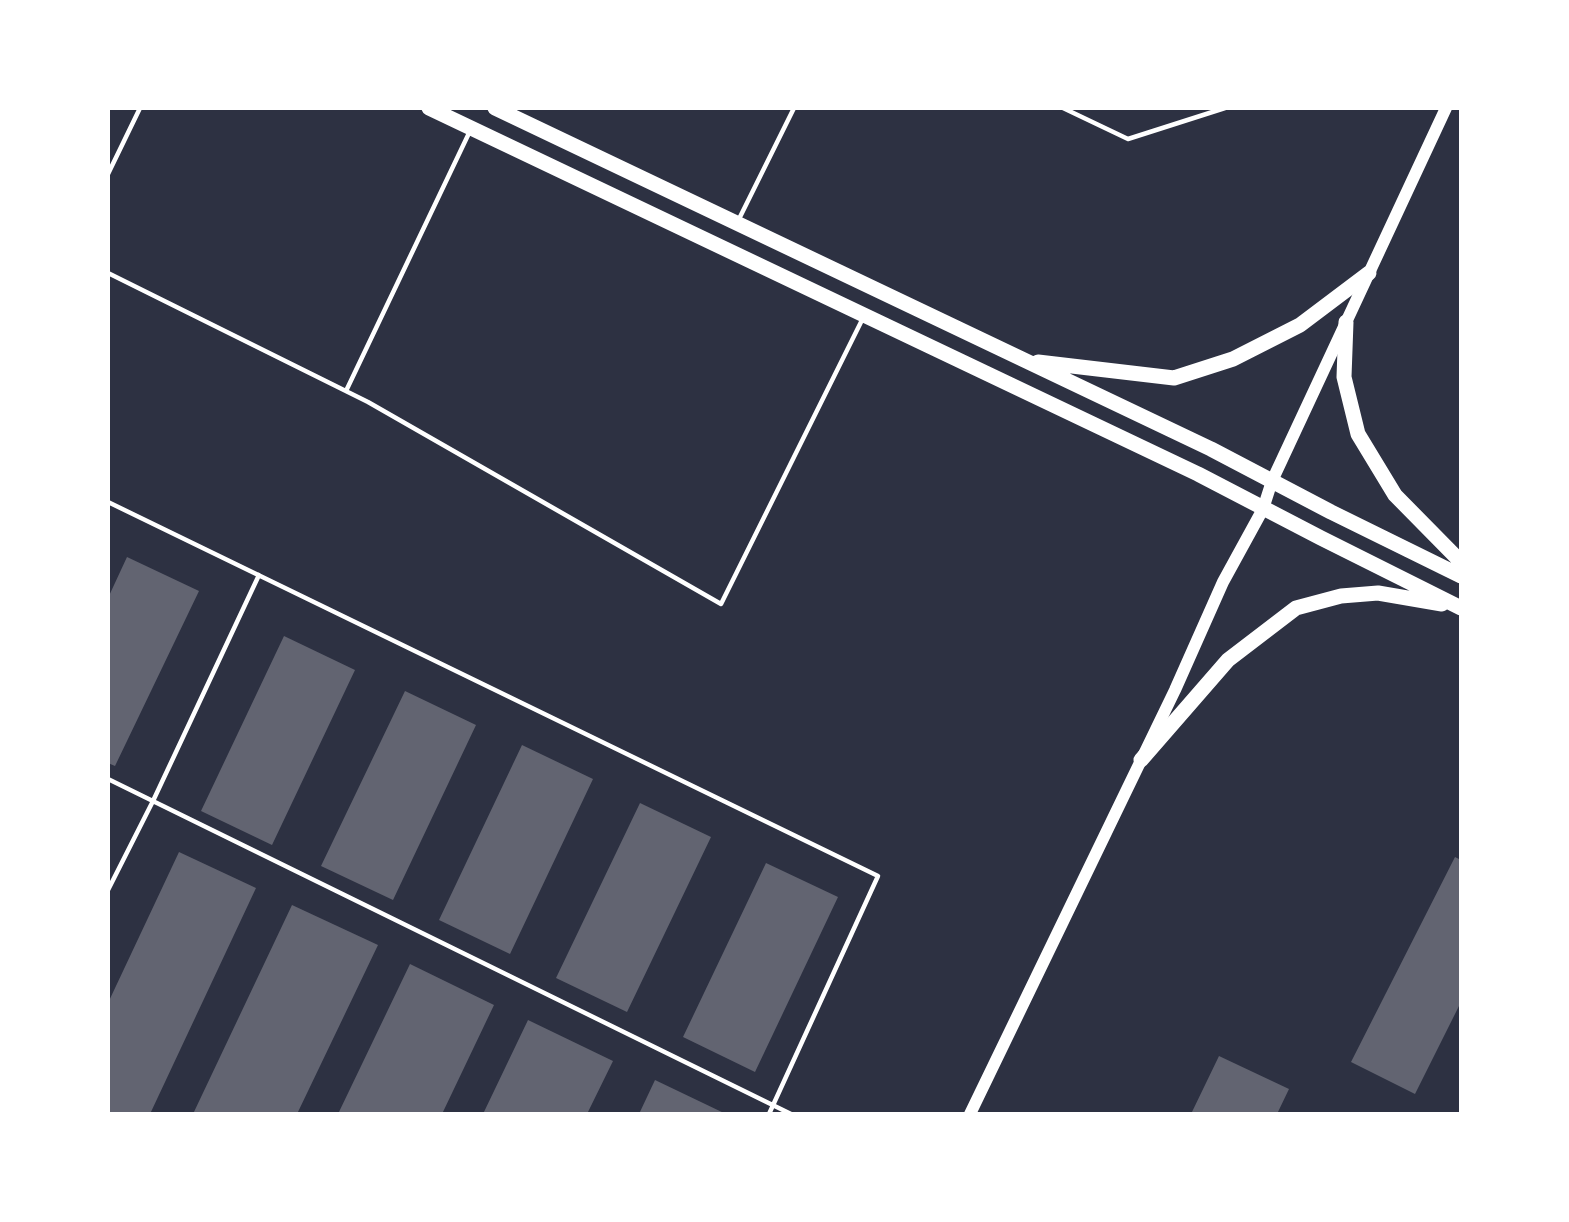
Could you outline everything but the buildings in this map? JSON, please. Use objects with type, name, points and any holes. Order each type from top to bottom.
[{"type":"main road","points":[[429,108],[1198,474],[1461,608]]},
{"type":"main road","points":[[495,108],[1210,448],[1330,512],[1461,576]]},
{"type":"main road","points":[[969,1114],[1142,760],[1223,582],[1263,509],[1272,481],[1446,108]]},
{"type":"main road","points":[[1025,360],[1174,378],[1233,359],[1300,325],[1369,273]]},
{"type":"main road","points":[[1346,322],[1344,377],[1358,434],[1395,495],[1461,562]]},
{"type":"main road","points":[[1142,760],[1228,660],[1296,608],[1341,596],[1378,593],[1461,608]]},
{"type":"lane","points":[[108,174],[140,108]]},
{"type":"lane","points":[[737,223],[794,108]]},
{"type":"lane","points":[[1063,108],[1128,139],[1225,108]]},
{"type":"lane","points":[[346,391],[471,128]]},
{"type":"lane","points":[[108,273],[378,408],[721,603],[864,315]]},
{"type":"lane","points":[[108,502],[878,876],[770,1114]]},
{"type":"lane","points":[[108,890],[153,801],[259,575]]},
{"type":"lane","points":[[108,779],[791,1114]]}]
